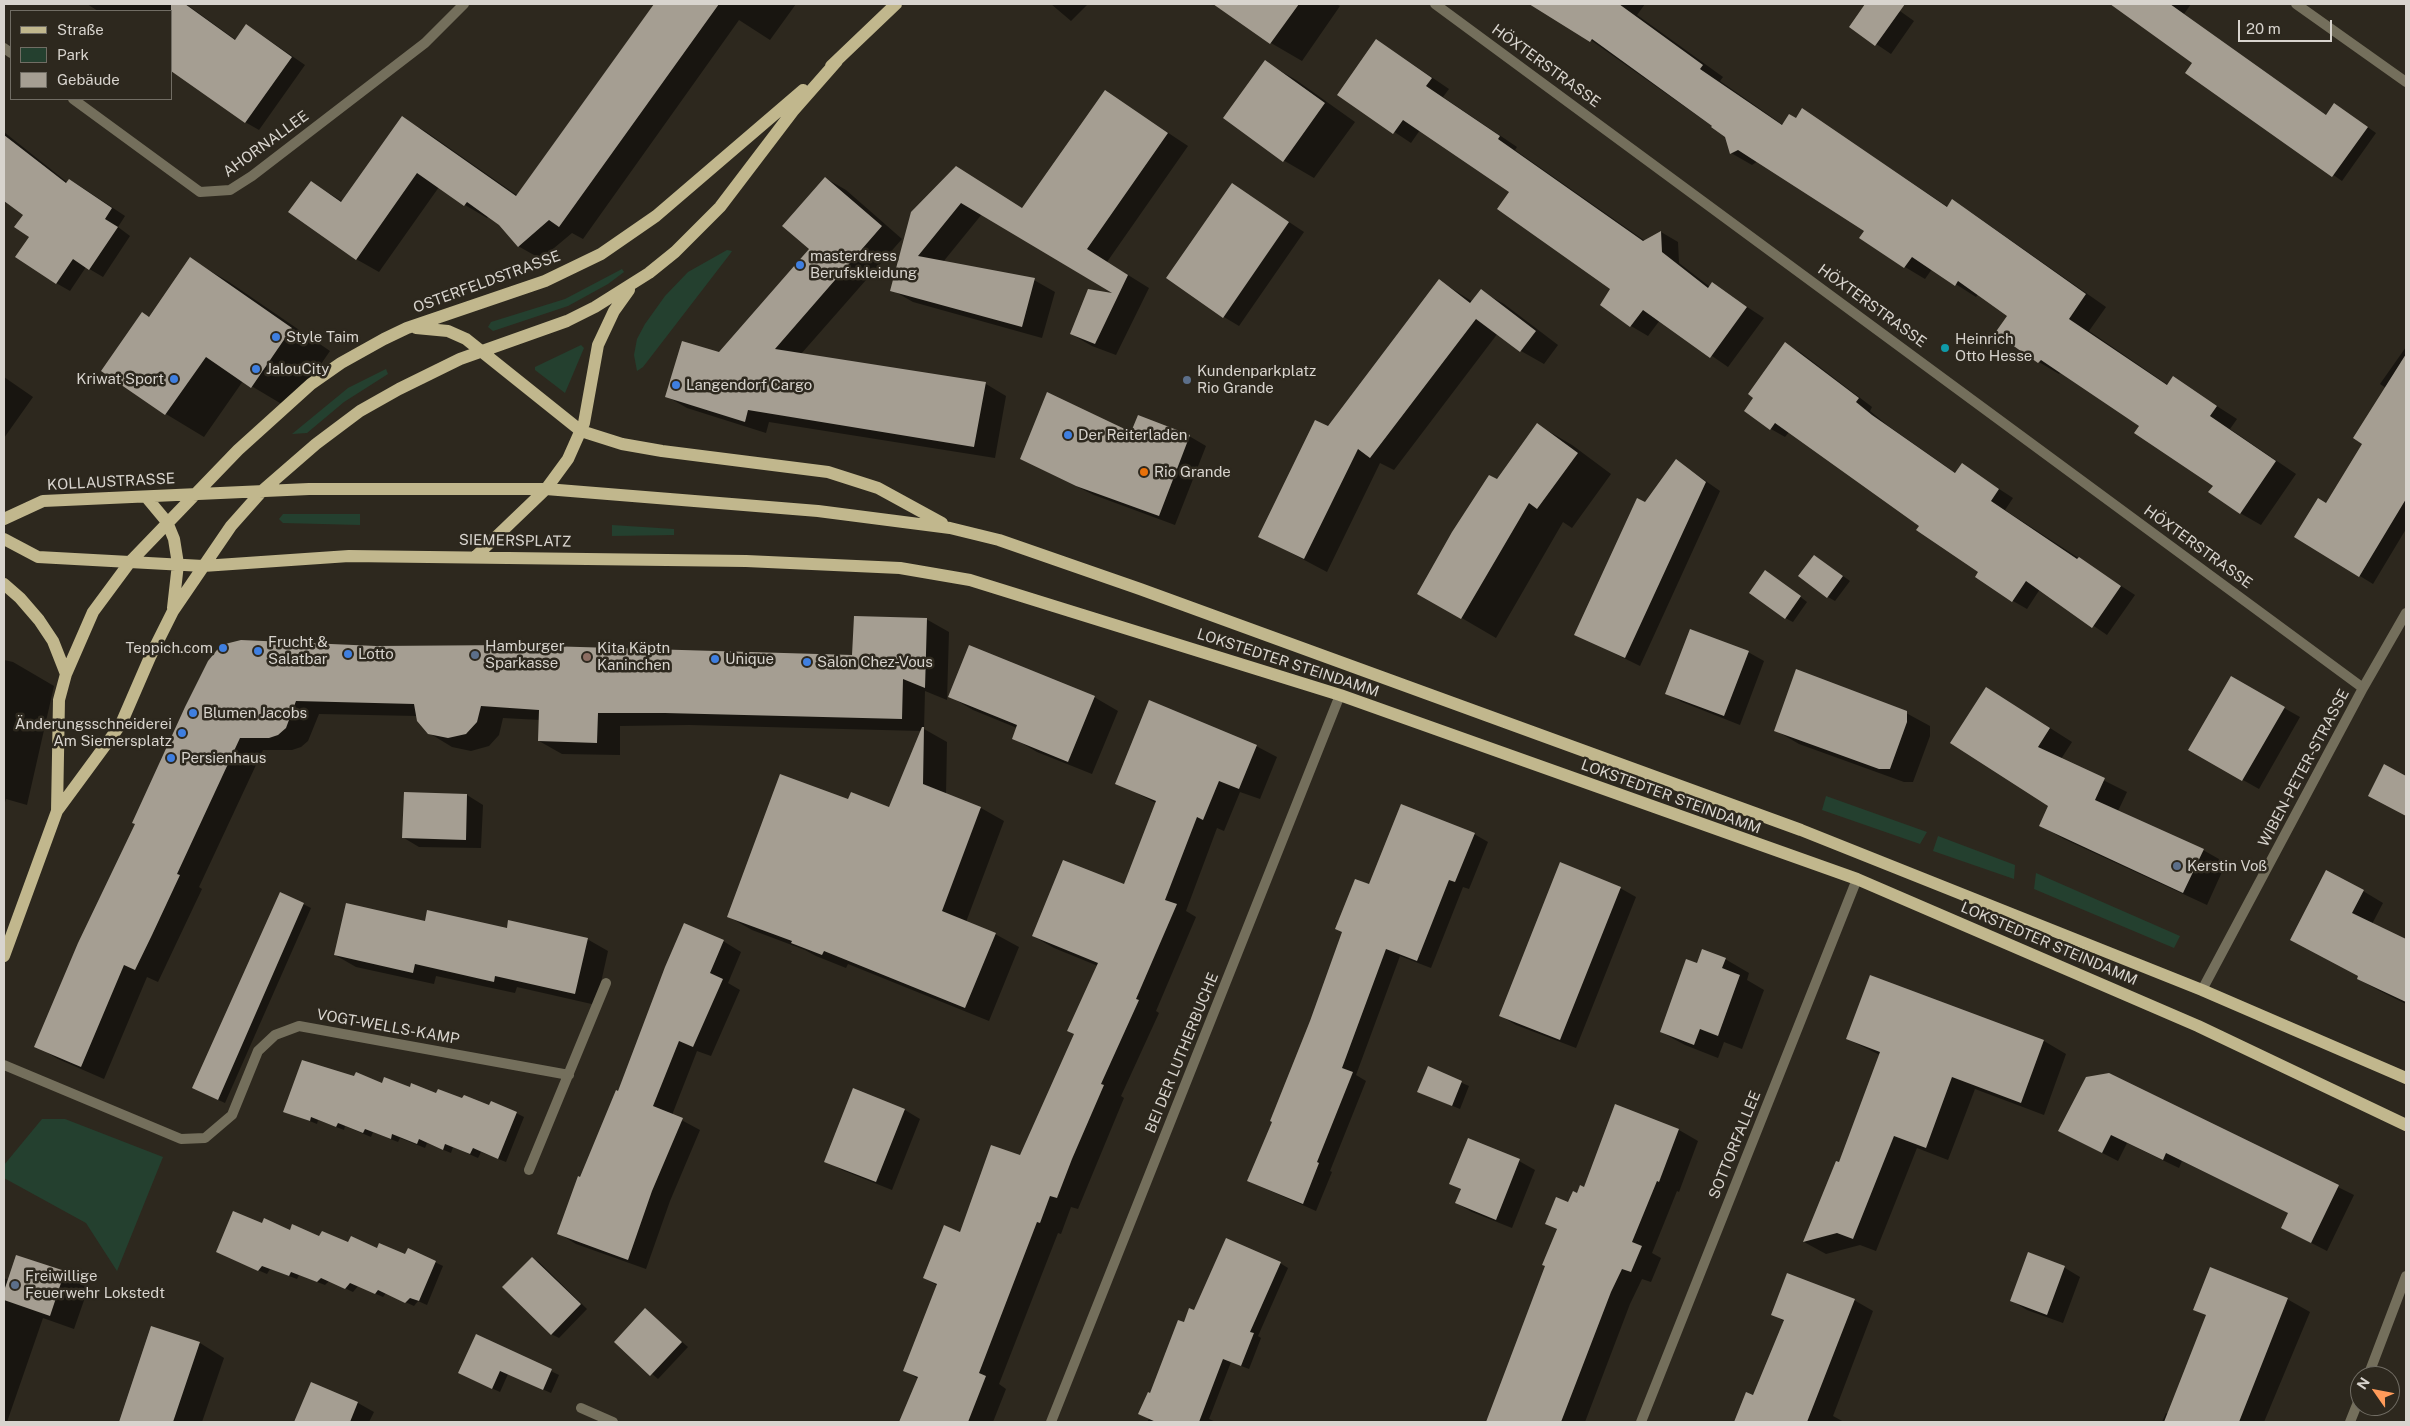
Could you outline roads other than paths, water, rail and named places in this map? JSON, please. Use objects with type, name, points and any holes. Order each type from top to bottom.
[{"type":"main road","name":"OSTERFELDSTRASSE","points":[[57,811],[60,700],[66,674],[93,612],[130,562],[167,522],[282,408],[341,363],[407,328],[545,281],[601,254],[656,216],[837,60],[896,4]]},
{"type":"main road","name":"OSTERFELDSTRASSE","points":[[173,611],[231,526],[263,490],[298,458],[360,411],[446,364],[567,321],[595,307],[637,282],[675,252],[720,207],[793,111],[837,60]]},
{"type":"main road","points":[[475,556],[546,488],[568,459],[581,431],[598,345],[614,311],[637,282]]},
{"type":"main road","points":[[407,328],[428,328],[448,331],[466,340],[581,431],[622,444],[662,451],[828,472],[878,488],[950,528]]},
{"type":"main road","points":[[194,494],[263,490],[546,488],[818,511],[950,528]]},
{"type":"main road","name":"KOLLAUSTRASSE","points":[[4,519],[43,501],[146,498],[194,494]]},
{"type":"main road","points":[[4,956],[57,811],[121,724],[150,657],[173,611],[178,564],[174,539],[167,522],[146,498]]},
{"type":"main road","name":"LOKSTEDTER STEINDAMM","points":[[950,528],[999,540],[1140,589],[1782,823],[2202,990],[2406,1078]]},
{"type":"main road","points":[[4,539],[38,556],[130,562]]},
{"type":"main road","name":"SIEMERSPLATZ","points":[[130,562],[202,566],[349,556],[475,556],[746,561],[900,568]]},
{"type":"main road","name":"LOKSTEDTER STEINDAMM","points":[[900,568],[970,580],[1340,695],[1857,880],[2198,1026],[2406,1125]]},
{"type":"main road","points":[[4,584],[20,598],[39,620],[53,641],[66,674]]},
{"type":"street","name":"AHORNALLEE","points":[[74,100],[200,192],[230,190],[252,176],[425,43],[464,4]]},
{"type":"street","name":"HÖXTERSTRASSE","points":[[1435,4],[2363,688]]},
{"type":"street","points":[[2296,4],[2406,82]]},
{"type":"street","name":"WIBEN-PETER-STRASSE","points":[[2202,990],[2363,688],[2406,614]]},
{"type":"street","name":"BEI DER LUTHERBUCHE","points":[[1051,1422],[1340,695]]},
{"type":"street","name":"SOTTORFALLEE","points":[[1640,1422],[1857,880]]},
{"type":"street","points":[[529,1170],[606,983]]},
{"type":"street","name":"VOGT-WELLS-KAMP","points":[[4,1065],[181,1139],[205,1138],[232,1115],[258,1051],[275,1034],[299,1026],[569,1075]]},
{"type":"street","points":[[2372,1366],[2406,1276]]},
{"type":"street","points":[[581,1408],[613,1422]]},
{"type":"place","name":"masterdress Berufskleidung","points":[[800,265]]},
{"type":"place","name":"Style Taim","points":[[276,337]]},
{"type":"place","name":"Heinrich Otto Hesse","points":[[1945,348]]},
{"type":"place","name":"JalouCity","points":[[256,369]]},
{"type":"place","name":"Kriwat Sport","points":[[174,379]]},
{"type":"place","name":"Kundenparkplatz Rio Grande","points":[[1187,380]]},
{"type":"place","name":"Langendorf Cargo","points":[[676,385]]},
{"type":"place","name":"Der Reiterladen","points":[[1068,435]]},
{"type":"place","name":"Rio Grande","points":[[1144,472]]},
{"type":"place","name":"Teppich.com","points":[[223,648]]},
{"type":"place","name":"Frucht & Salatbar","points":[[258,651]]},
{"type":"place","name":"Lotto","points":[[348,654]]},
{"type":"place","name":"Hamburger Sparkasse","points":[[475,655]]},
{"type":"place","name":"Kita Käptn Kaninchen","points":[[587,657]]},
{"type":"place","name":"Unique","points":[[715,659]]},
{"type":"place","name":"Salon Chez-Vous","points":[[807,662]]},
{"type":"place","name":"Blumen Jacobs","points":[[193,713]]},
{"type":"place","name":"Änderungsschneiderei Am Siemersplatz","points":[[182,733]]},
{"type":"place","name":"Persienhaus","points":[[171,758]]},
{"type":"place","name":"Kerstin Voß","points":[[2177,866]]},
{"type":"place","name":"Freiwillige Feuerwehr Lokstedt","points":[[15,1285]]}]
